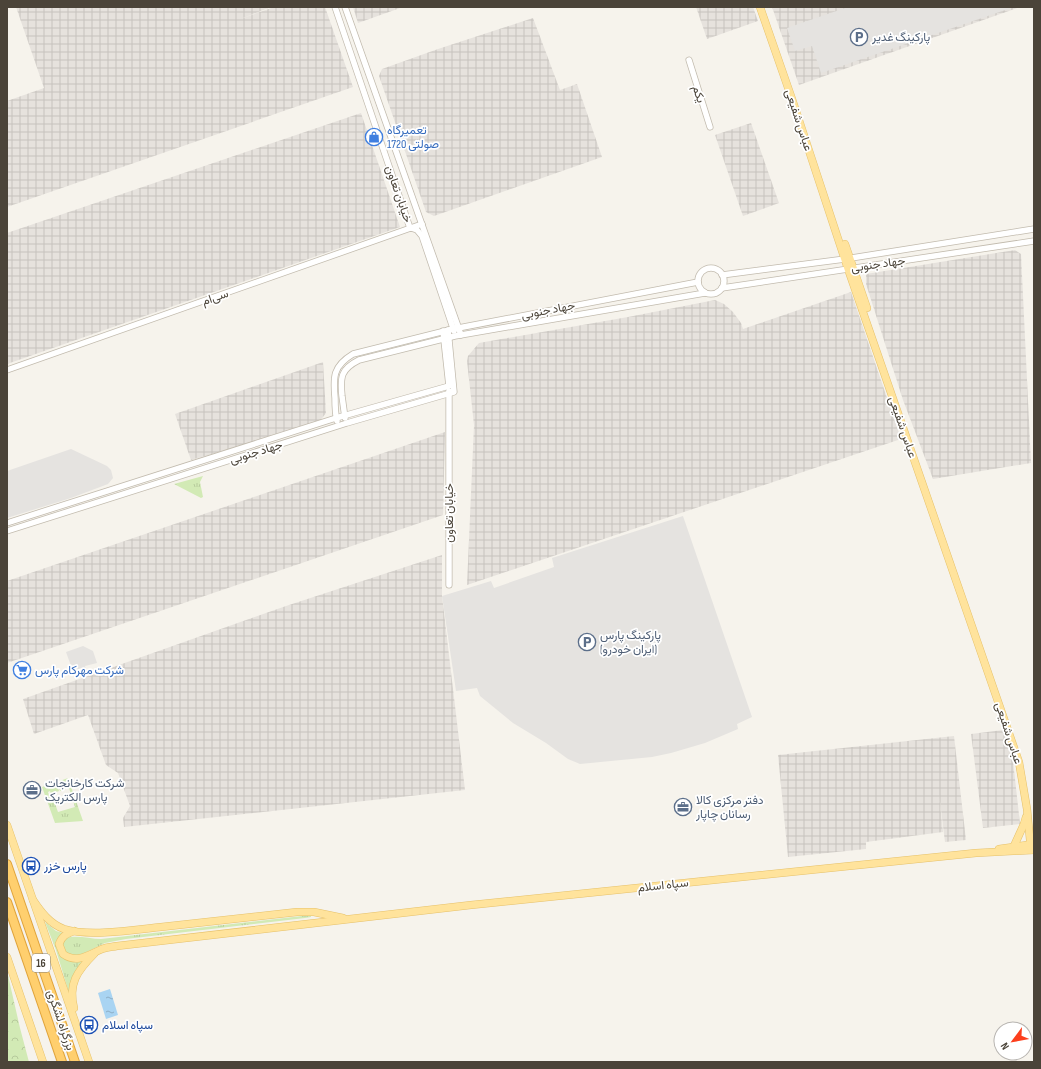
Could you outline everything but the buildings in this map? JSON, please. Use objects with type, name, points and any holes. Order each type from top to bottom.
[{"type":"highway","name":"بزرگراه لشگری","points":[[7,864],[75,1062]]},
{"type":"highway","name":"بزرگراه لشگری","points":[[7,902],[62,1062]]},
{"type":"main road","name":"عباس شفیعی","points":[[760,7],[1022,761],[1034,834]]},
{"type":"main road","name":"عباس شفیعی","points":[[765,7],[847,258]]},
{"type":"main road","name":"عباس شفیعی","points":[[1030,811],[1032,847]]},
{"type":"main road","points":[[1014,846],[1030,811]]},
{"type":"main road","points":[[7,825],[89,1062]]},
{"type":"main road","name":"سپاه اسلام","points":[[976,853],[1014,846],[1032,847]]},
{"type":"main road","name":"سپاه اسلام","points":[[74,931],[61,938],[59,944],[63,954],[73,959],[118,946],[470,905],[1032,847]]},
{"type":"main road","name":"سپاه اسلام","points":[[33,900],[41,911],[55,924],[74,931],[92,933],[138,930],[296,912],[314,912],[351,920]]},
{"type":"main road","points":[[82,1042],[73,1003],[73,986],[75,977],[80,969],[96,952]]},
{"type":"main road","points":[[7,957],[42,1062]]},
{"type":"street","name":"خیابان تعاون","points":[[335,7],[410,228],[417,230],[422,236],[451,329]]},
{"type":"street","name":"خیابان تعاون","points":[[346,7],[422,224],[451,329]]},
{"type":"street","name":"یکم","points":[[689,60],[710,128]]},
{"type":"street","name":"سی‌ام","points":[[7,370],[422,224]]},
{"type":"street","name":"جهاد جنوبی","points":[[722,275],[847,258],[1034,229]]},
{"type":"street","name":"جهاد جنوبی","points":[[722,288],[1034,241]]},
{"type":"street","points":[[707,268],[717,270],[722,275],[724,280],[722,288],[716,293],[711,294],[701,290],[698,282],[701,272],[707,268]]},
{"type":"street","name":"جهاد جنوبی","points":[[336,418],[333,380],[337,368],[343,360],[353,354],[451,329],[698,282]]},
{"type":"street","name":"جهاد جنوبی","points":[[345,416],[341,382],[344,372],[349,365],[359,360],[461,335],[705,292]]},
{"type":"street","points":[[449,390],[454,392],[449,338],[451,329],[461,335]]},
{"type":"street","name":"خیابان تعاون","points":[[449,390],[449,585]]},
{"type":"street","name":"جهاد جنوبی","points":[[7,523],[336,418],[449,390]]},
{"type":"street","name":"جهاد جنوبی","points":[[7,531],[449,390]]},
{"type":"street","points":[[345,416],[347,423]]},
{"type":"street","points":[[336,418],[338,426]]},
{"type":"shaded area","points":[[16,7],[271,7],[243,18],[274,7],[325,7],[353,87],[7,207],[7,101],[44,88]]},
{"type":"shaded area","points":[[353,7],[403,7],[358,23]]},
{"type":"shaded area","points":[[696,7],[753,7],[758,21],[707,39]]},
{"type":"shaded area","name":"پارکینگ غدیر","points":[[772,7],[1020,7],[799,85]]},
{"type":"shaded area","name":"پارکینگ غدیر","points":[[848,7],[1014,7],[821,73],[812,46],[795,51],[787,28]]},
{"type":"shaded area","points":[[533,18],[560,90],[577,84],[602,157],[434,216],[426,212],[379,76],[382,69]]},
{"type":"shaded area","points":[[361,113],[400,227],[7,364],[7,233]]},
{"type":"shaded area","points":[[751,123],[779,203],[743,216],[715,135]]},
{"type":"shaded area","points":[[1015,250],[1021,254],[1031,463],[933,479],[903,400],[866,284],[866,274]]},
{"type":"shaded area","points":[[851,292],[901,439],[467,585],[474,425],[467,361],[468,356],[479,343],[715,300],[724,304],[733,312],[741,323],[743,329]]},
{"type":"shaded area","points":[[323,362],[326,413],[320,421],[191,460],[175,414]]},
{"type":"shaded area","points":[[445,432],[443,515],[7,663],[7,581]]},
{"type":"shaded area","points":[[71,449],[107,466],[111,470],[113,478],[108,484],[71,498],[7,518],[7,471]]},
{"type":"shaded area","name":"پارکینگ پارس (ایران خودرو)","points":[[683,516],[752,717],[737,724],[738,729],[705,743],[671,753],[652,757],[580,764],[568,759],[546,743],[513,723],[480,696],[477,688],[456,691],[442,596],[491,581],[494,588],[554,567],[552,558]]},
{"type":"shaded area","points":[[442,555],[442,596],[465,790],[124,827],[123,818],[130,806],[118,773],[106,765],[88,715],[34,734],[23,699],[286,606]]},
{"type":"shaded area","points":[[83,646],[93,651],[97,663],[85,666],[86,669],[82,670],[81,668],[76,670],[75,665],[71,666],[66,652]]},
{"type":"shaded area","points":[[1003,730],[1013,761],[1020,824],[983,828],[971,734]]},
{"type":"shaded area","points":[[954,736],[966,840],[945,842],[939,794],[943,832],[866,842],[866,849],[788,857],[778,755]]},
{"type":"green space","points":[[203,476],[200,482],[203,497],[201,498],[174,484]]},
{"type":"green space","points":[[68,778],[83,821],[55,823],[42,787],[56,782],[59,791],[51,794],[50,791],[48,792],[50,798],[53,798],[58,812],[75,807],[69,788],[60,791],[57,782]]},
{"type":"green space","points":[[311,915],[311,917],[305,918],[126,939],[105,943],[76,957],[65,953],[62,944],[63,939],[72,937],[101,939]]},
{"type":"green space","points":[[45,922],[56,931],[63,933],[60,935],[63,957],[69,961],[75,962],[87,959],[69,993],[56,950]]},
{"type":"green space","points":[[7,971],[20,1028],[29,1062],[7,1062]]},
{"type":"water","points":[[110,989],[118,1015],[106,1019],[98,993]]},
{"type":"place","name":"پارکینگ غدیر","points":[[859,37]]},
{"type":"place","name":"تعمیرگاه 1720 صولتی","points":[[374,137]]},
{"type":"place","name":"پارکینگ پارس (ایران خودرو)","points":[[587,642]]},
{"type":"place","name":"شرکت مهرکام پارس","points":[[22,670]]},
{"type":"place","name":"شرکت کارخانجات پارس الکتریک","points":[[32,790]]},
{"type":"place","name":"دفتر مرکزی کالا رسانان چاپار","points":[[683,807]]},
{"type":"place","name":"پارس خزر","points":[[31,866]]},
{"type":"place","name":"سپاه اسلام","points":[[89,1025]]}]
